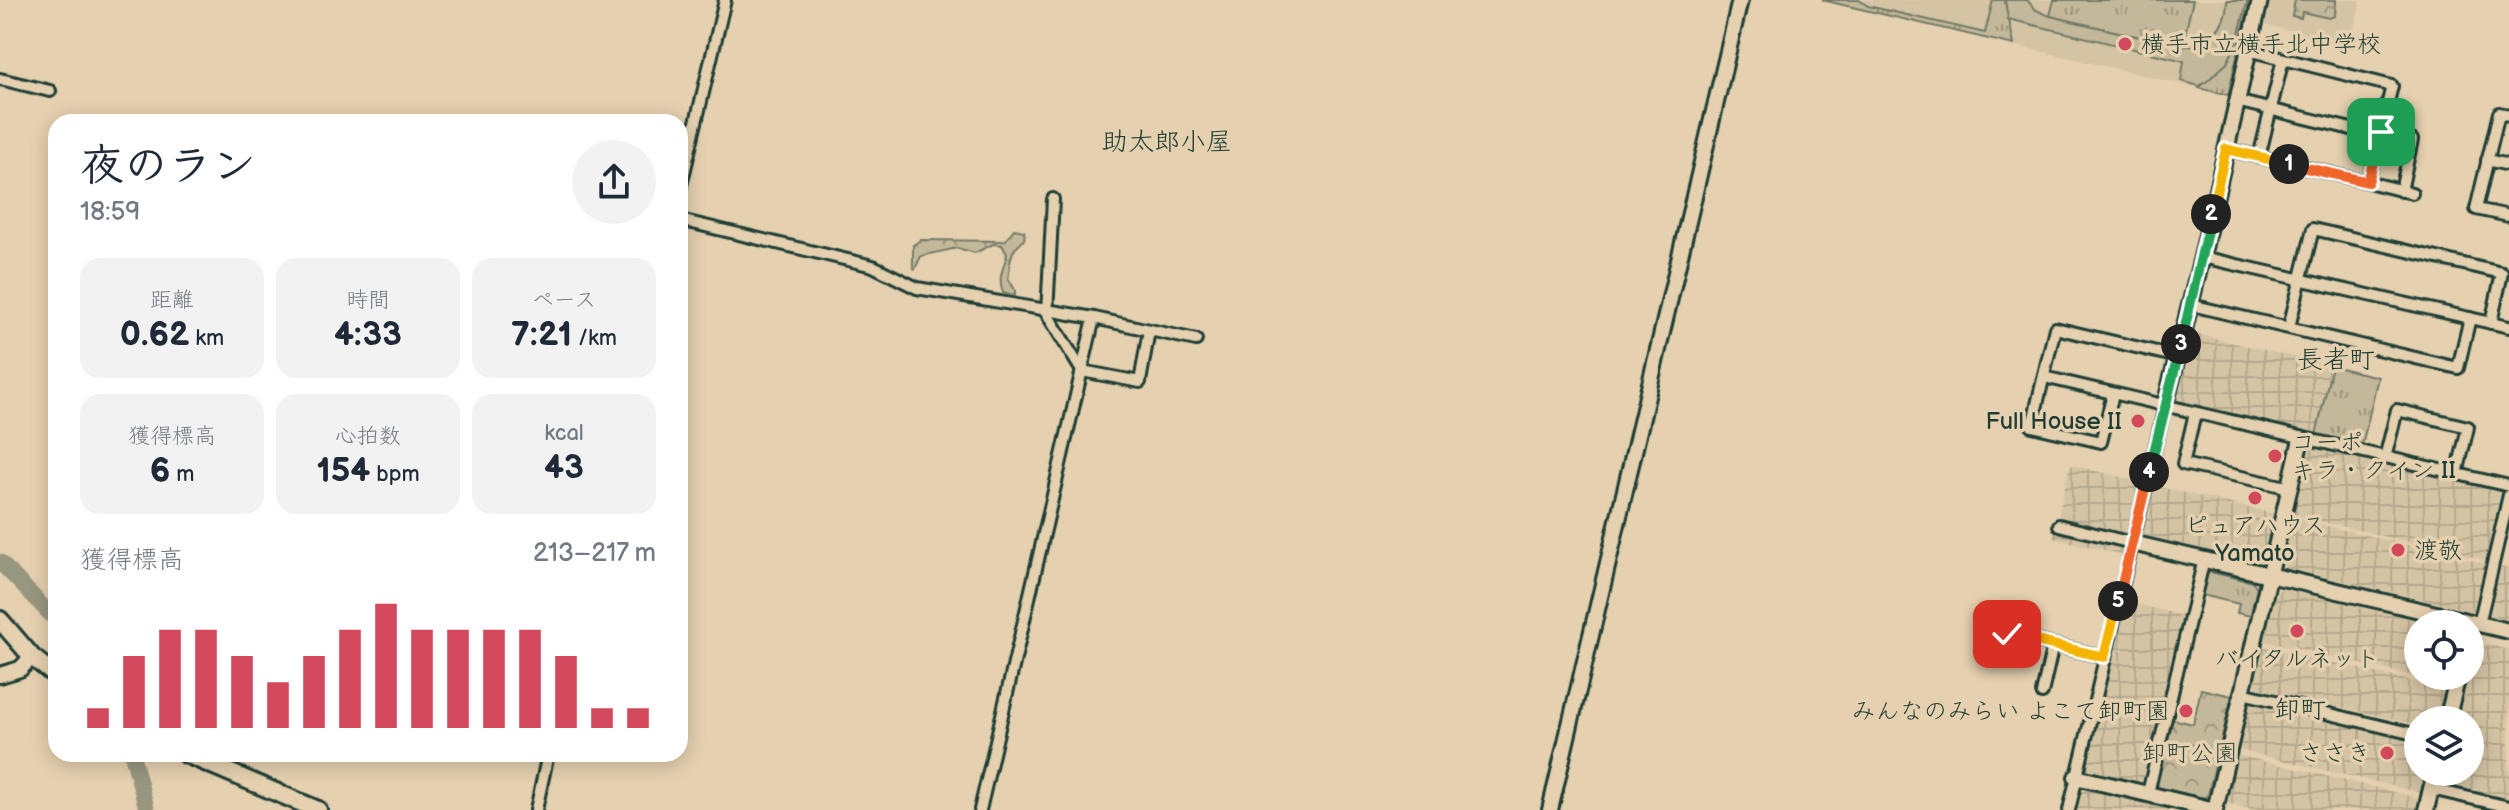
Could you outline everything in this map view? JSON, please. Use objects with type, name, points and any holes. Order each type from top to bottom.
[{"type":"main road","points":[[0,620],[32,657],[48,670]]},
{"type":"main road","points":[[205,762],[318,810]]},
{"type":"street","points":[[688,156],[725,0]]},
{"type":"street","points":[[1550,810],[1740,0]]},
{"type":"street","points":[[2069,810],[2191,305],[2260,0]]},
{"type":"street","points":[[2248,50],[2392,86],[2368,182]]},
{"type":"street","points":[[2259,157],[2283,59]]},
{"type":"street","points":[[0,79],[50,91]]},
{"type":"street","points":[[2226,149],[2406,192],[2412,140],[2236,101]]},
{"type":"street","points":[[2509,115],[2499,113],[2476,209],[2509,216]]},
{"type":"street","points":[[2487,160],[2509,165]]},
{"type":"street","points":[[1053,199],[1047,314],[1082,371],[1140,382],[1149,330]]},
{"type":"street","points":[[688,222],[873,266],[917,288],[1047,309],[1196,340]]},
{"type":"street","points":[[2289,327],[2313,229],[2502,273],[2491,323]]},
{"type":"street","points":[[2202,257],[2509,327]]},
{"type":"street","points":[[2191,305],[2458,368],[2470,318]]},
{"type":"street","points":[[980,810],[1094,318]]},
{"type":"street","points":[[2113,394],[2101,442],[2032,426],[2055,328],[2178,357]]},
{"type":"street","points":[[2044,377],[2509,486]]},
{"type":"street","points":[[2385,458],[2397,410],[2468,427],[2457,474]]},
{"type":"street","points":[[2195,413],[2183,464],[2291,488]]},
{"type":"street","points":[[2076,777],[2215,810],[2301,439]]},
{"type":"street","points":[[2477,610],[2509,495]]},
{"type":"street","points":[[2059,525],[2414,610]]},
{"type":"street","points":[[2148,793],[2204,559]]},
{"type":"street","points":[[2484,626],[2509,631]]},
{"type":"street","points":[[2007,634],[2104,657]]},
{"type":"street","points":[[2042,693],[2053,645]]},
{"type":"street","points":[[0,675],[20,669],[32,657]]},
{"type":"street","points":[[2242,693],[2404,732]]},
{"type":"street","points":[[536,810],[546,762]]},
{"type":"street","points":[[2426,810],[2432,786]]},
{"type":"street","points":[[2431,789],[2509,807]]},
{"type":"shaded area","name":"横手市立横手北中学校","points":[[1822,0],[2250,0],[2228,95]]},
{"type":"shaded area","points":[[2267,0],[2361,0],[2350,45],[2262,24]]},
{"type":"shaded area","points":[[2188,332],[2332,366],[2316,435],[2176,403],[2173,396]]},
{"type":"shaded area","points":[[2312,446],[2500,490],[2504,496],[2489,561],[2294,515]]},
{"type":"shaded area","points":[[2070,465],[2143,482],[2125,555],[2053,538]]},
{"type":"shaded area","points":[[2151,485],[2275,514],[2265,557],[2259,562],[2140,534]]},
{"type":"shaded area","points":[[2293,518],[2488,564],[2477,610],[2468,610],[2286,568],[2282,562]]},
{"type":"shaded area","points":[[2498,567],[2509,569],[2509,620],[2486,614]]},
{"type":"shaded area","points":[[2281,589],[2404,618],[2404,674],[2264,641],[2275,592]]},
{"type":"shaded area","points":[[2123,601],[2184,616],[2145,780],[2140,783],[2086,771],[2082,767]]},
{"type":"shaded area","points":[[2484,644],[2509,650],[2509,804],[2443,786],[2484,786],[2484,706],[2461,706],[2465,690],[2484,690]]},
{"type":"shaded area","points":[[2262,646],[2404,679],[2404,690],[2445,690],[2441,706],[2404,706],[2404,722],[2257,688],[2254,682]]},
{"type":"shaded area","points":[[2254,704],[2404,739],[2404,786],[2423,786],[2422,793],[2238,750],[2248,707]]},
{"type":"shaded area","points":[[2237,755],[2420,798],[2417,810],[2255,810],[2230,804],[2227,799]]},
{"type":"shaded area","points":[[2078,786],[2183,810],[2073,810]]},
{"type":"green space","points":[[1822,0],[1859,0],[1868,6],[1985,33],[1993,0],[2005,0],[2014,45]]},
{"type":"green space","points":[[2005,0],[2027,0],[2036,10],[2050,16],[2182,47],[2200,43],[2215,33],[2224,18],[2227,0],[2247,0],[2247,3],[2236,45],[2227,63],[2199,86],[2181,81],[2184,61],[2008,19]]},
{"type":"green space","points":[[2054,0],[2193,0],[2182,47],[2050,16]]},
{"type":"green space","points":[[2247,0],[2250,0],[2228,95],[2199,88],[2227,63],[2236,45]]},
{"type":"green space","points":[[2295,0],[2336,0],[2335,16],[2329,18],[2302,12],[2301,18],[2292,16]]},
{"type":"green space","points":[[1014,229],[1024,231],[1025,235],[1010,262],[1008,278],[1015,295],[1003,293],[1001,287],[1007,254],[1002,245],[993,244],[975,253],[957,248],[921,256],[915,269],[913,267],[913,245],[921,240],[1005,241]]},
{"type":"green space","points":[[2332,366],[2378,377],[2362,446],[2316,435]]},
{"type":"green space","points":[[2210,572],[2253,582],[2257,588],[2251,616],[2237,613],[2239,604],[2202,595],[2206,575]]},
{"type":"green space","name":"卸町公園","points":[[2201,689],[2232,696],[2208,795],[2203,798],[2159,788],[2156,783],[2171,719],[2193,724]]},
{"type":"waterway","points":[[0,562],[48,612]]},
{"type":"waterway","points":[[134,762],[147,810]]},
{"type":"place","name":"横手市立横手北中学校","points":[[2125,44]]},
{"type":"place","name":"Full House II","points":[[2138,421]]},
{"type":"place","name":"コーポ キラ・クイン II","points":[[2275,456]]},
{"type":"place","name":"ピュアハウス Yamato","points":[[2255,498]]},
{"type":"place","name":"渡敬","points":[[2398,550]]},
{"type":"place","name":"バイタルネット","points":[[2297,631]]},
{"type":"place","name":"みんなのみらい よこて卸町園","points":[[2186,711]]},
{"type":"place","name":"ささき","points":[[2387,753]]},
{"type":"district","name":"助太郎小屋","points":[[1167,142]]},
{"type":"district","name":"長者町","points":[[2336,360]]},
{"type":"district","name":"卸町","points":[[2300,710]]},
{"type":"route","points":[[2007,634],[2104,657],[2226,149],[2368,182],[2381,132]]}]
